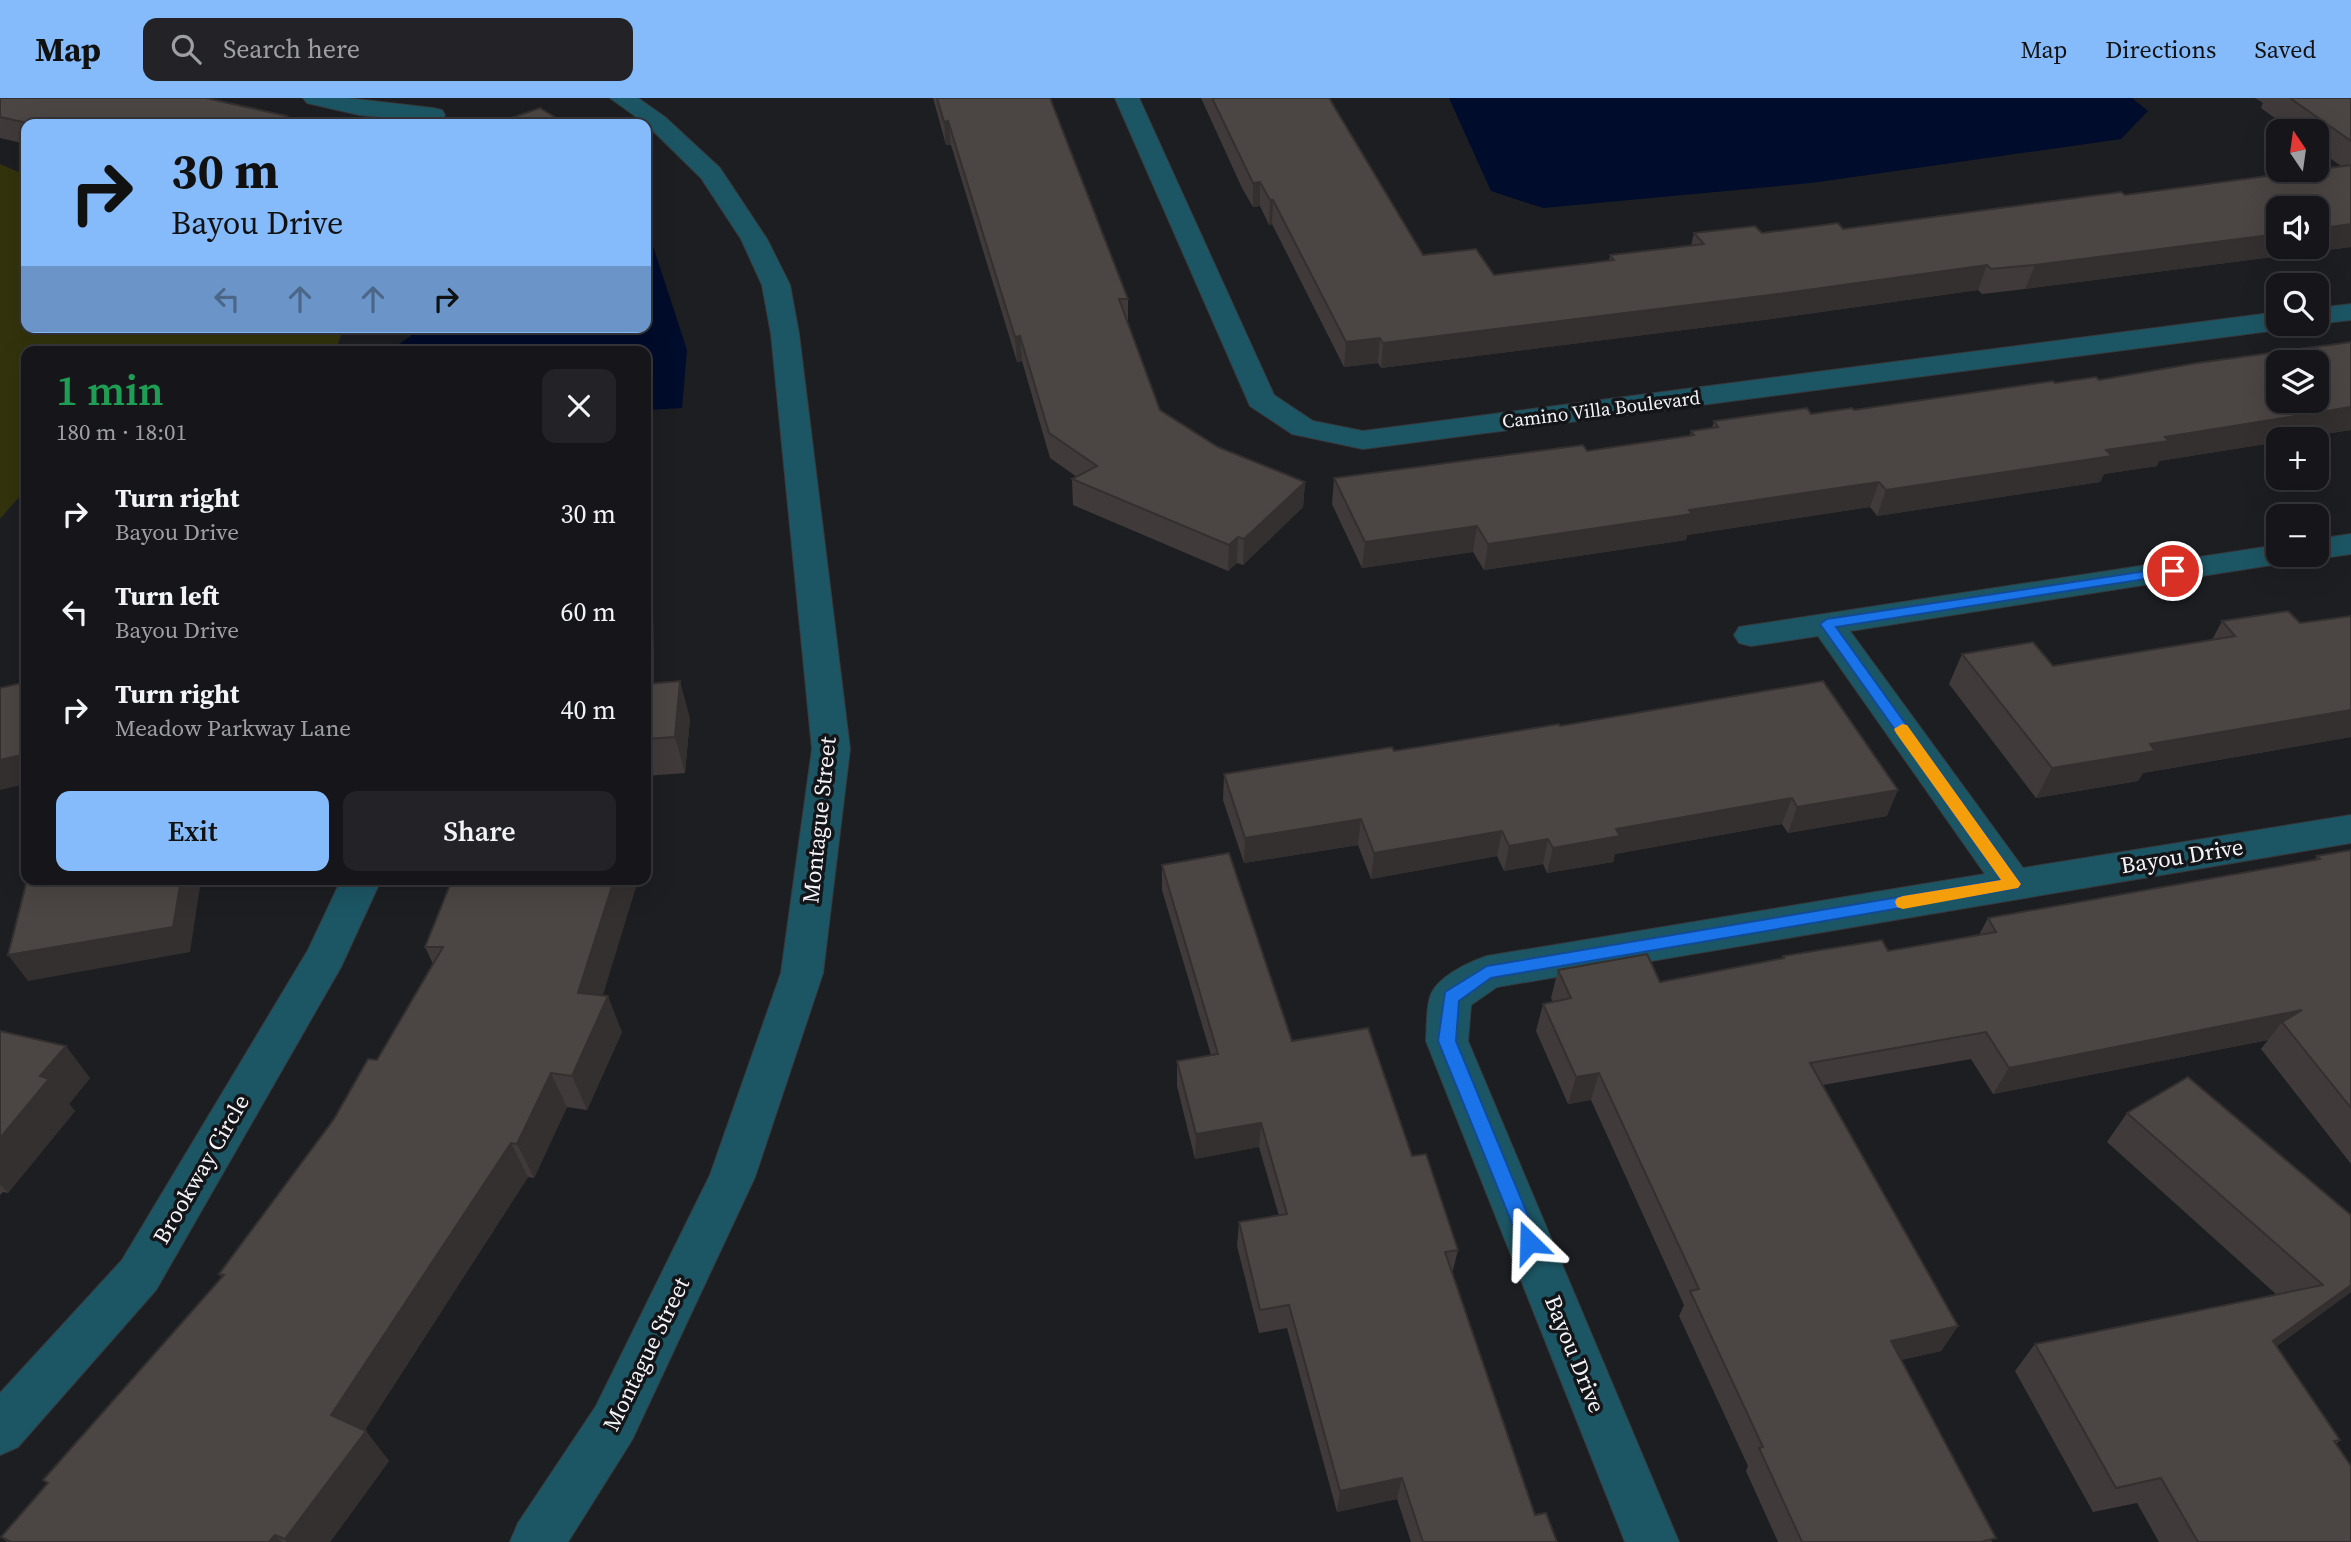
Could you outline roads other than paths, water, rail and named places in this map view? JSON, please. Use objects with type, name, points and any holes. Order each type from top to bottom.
[{"type":"street","points":[[315,98],[359,108],[433,115]]},
{"type":"street","name":"Montague Street","points":[[537,1542],[614,1423],[732,1177],[802,973],[831,749],[785,334],[776,285],[754,239],[711,173],[656,122],[622,98]]},
{"type":"street","name":"Camino Villa Boulevard","points":[[1127,98],[1261,400],[1303,428],[1363,440],[2266,323]]},
{"type":"street","points":[[2329,315],[2351,312]]},
{"type":"street","points":[[2329,547],[2351,544]]},
{"type":"street","points":[[1751,635],[2266,557]]},
{"type":"street","points":[[1827,624],[2012,884]]},
{"type":"street","name":"Bayou Drive","points":[[1652,1542],[1447,1041],[1451,997],[1487,972],[2351,829]]},
{"type":"street","name":"Brookway Circle","points":[[0,1430],[139,1275],[326,956],[359,885]]},
{"type":"water","points":[[1449,98],[2132,98],[2148,111],[2121,139],[1811,183],[1543,208],[1491,191]]},
{"type":"water","points":[[651,240],[687,350],[682,408],[651,410],[651,346],[396,346],[413,333],[651,333]]}]
